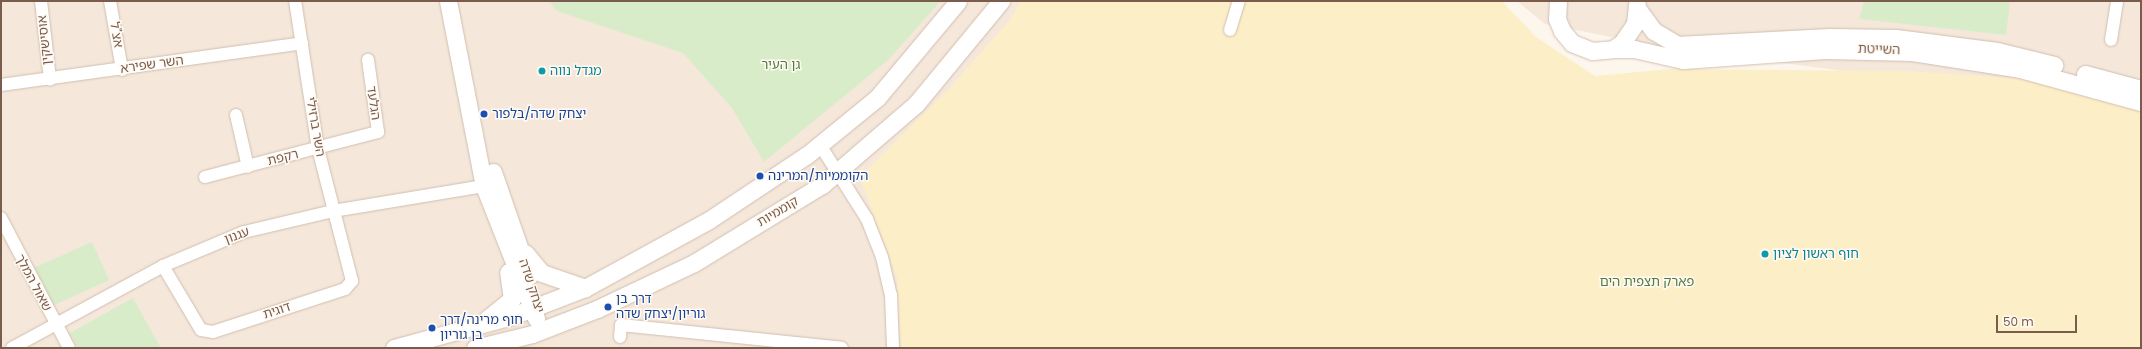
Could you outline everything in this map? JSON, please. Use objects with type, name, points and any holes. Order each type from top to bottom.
[{"type":"street","name":"אוסישקין","points":[[41,1],[50,79]]},
{"type":"street","name":"אצ\"ל","points":[[110,1],[122,70]]},
{"type":"street","points":[[296,1],[302,43]]},
{"type":"street","name":"יצחק שדה","points":[[448,1],[484,186],[501,236],[535,307],[544,330]]},
{"type":"street","name":"יצחק שדה","points":[[459,1],[495,183],[517,244],[535,307]]},
{"type":"street","points":[[394,348],[456,333],[535,307],[585,288],[709,220],[820,145],[877,98],[958,1]]},
{"type":"street","name":"קוממיות","points":[[474,348],[544,330],[694,263],[837,174],[916,104],[1001,1]]},
{"type":"street","points":[[1230,30],[1239,1]]},
{"type":"street","points":[[2111,40],[2117,1]]},
{"type":"street","name":"השייטת","points":[[1557,3],[1557,19],[1569,41],[1592,51],[1634,49],[1683,60],[1819,50],[1912,52],[2020,69],[2141,102]]},
{"type":"street","points":[[1612,49],[1630,34],[1637,4]]},
{"type":"street","name":"השייטת","points":[[1637,4],[1654,31],[1677,45],[1853,36],[1924,40],[1997,51],[2141,89]]},
{"type":"street","name":"השר שפירא","points":[[1,84],[122,70],[302,43]]},
{"type":"street","name":"השר ברזילי","points":[[302,43],[318,150],[333,211]]},
{"type":"street","name":"הגלעד","points":[[318,150],[378,132],[368,60]]},
{"type":"street","points":[[236,115],[248,166]]},
{"type":"street","points":[[820,145],[867,219],[882,257],[891,295],[893,348]]},
{"type":"street","name":"רקפת","points":[[205,177],[318,150]]},
{"type":"street","name":"עגנון","points":[[12,348],[163,266],[244,232],[333,211],[484,186]]},
{"type":"street","name":"דוגית","points":[[163,266],[201,330],[213,332],[345,288],[352,281],[333,211]]},
{"type":"street","name":"שאול המלך","points":[[1,218],[55,326],[69,348]]},
{"type":"street","points":[[456,333],[497,314],[512,299],[501,236]]},
{"type":"street","points":[[517,244],[542,274],[585,288]]},
{"type":"street","points":[[620,338],[621,325],[842,348]]},
{"type":"shaded area","points":[[1,1],[1048,1],[1048,348],[1,348]]},
{"type":"shaded area","points":[[1517,1],[2141,1],[2141,111],[1658,46],[1545,24]]},
{"type":"green space","name":"גן העיר","points":[[549,1],[941,1],[888,60],[764,162],[732,108],[683,53],[557,11]]},
{"type":"green space","points":[[1864,1],[2010,1],[2006,35],[1859,19]]},
{"type":"green space","points":[[92,242],[109,280],[51,306],[34,268]]},
{"type":"green space","points":[[133,298],[161,348],[78,348],[70,333]]},
{"type":"sand","points":[[1021,1],[1502,1],[1536,37],[1595,76],[1670,69],[1905,71],[2025,79],[2141,109],[2141,348],[901,348],[897,278],[860,177],[949,89],[1010,20]]},
{"type":"place","name":"מגדל נווה","points":[[542,71]]},
{"type":"place","name":"יצחק שדה/בלפור","points":[[484,114]]},
{"type":"place","name":"הקוממיות/המרינה","points":[[760,176]]},
{"type":"place","name":"חוף ראשון לציון","points":[[1765,254]]},
{"type":"place","name":"דרך בן גוריון/יצחק שדה","points":[[608,307]]},
{"type":"place","name":"חוף מרינה/דרך בן גוריון","points":[[432,328]]},
{"type":"park label","name":"פארק תצפית הים","points":[[1647,282]]}]
